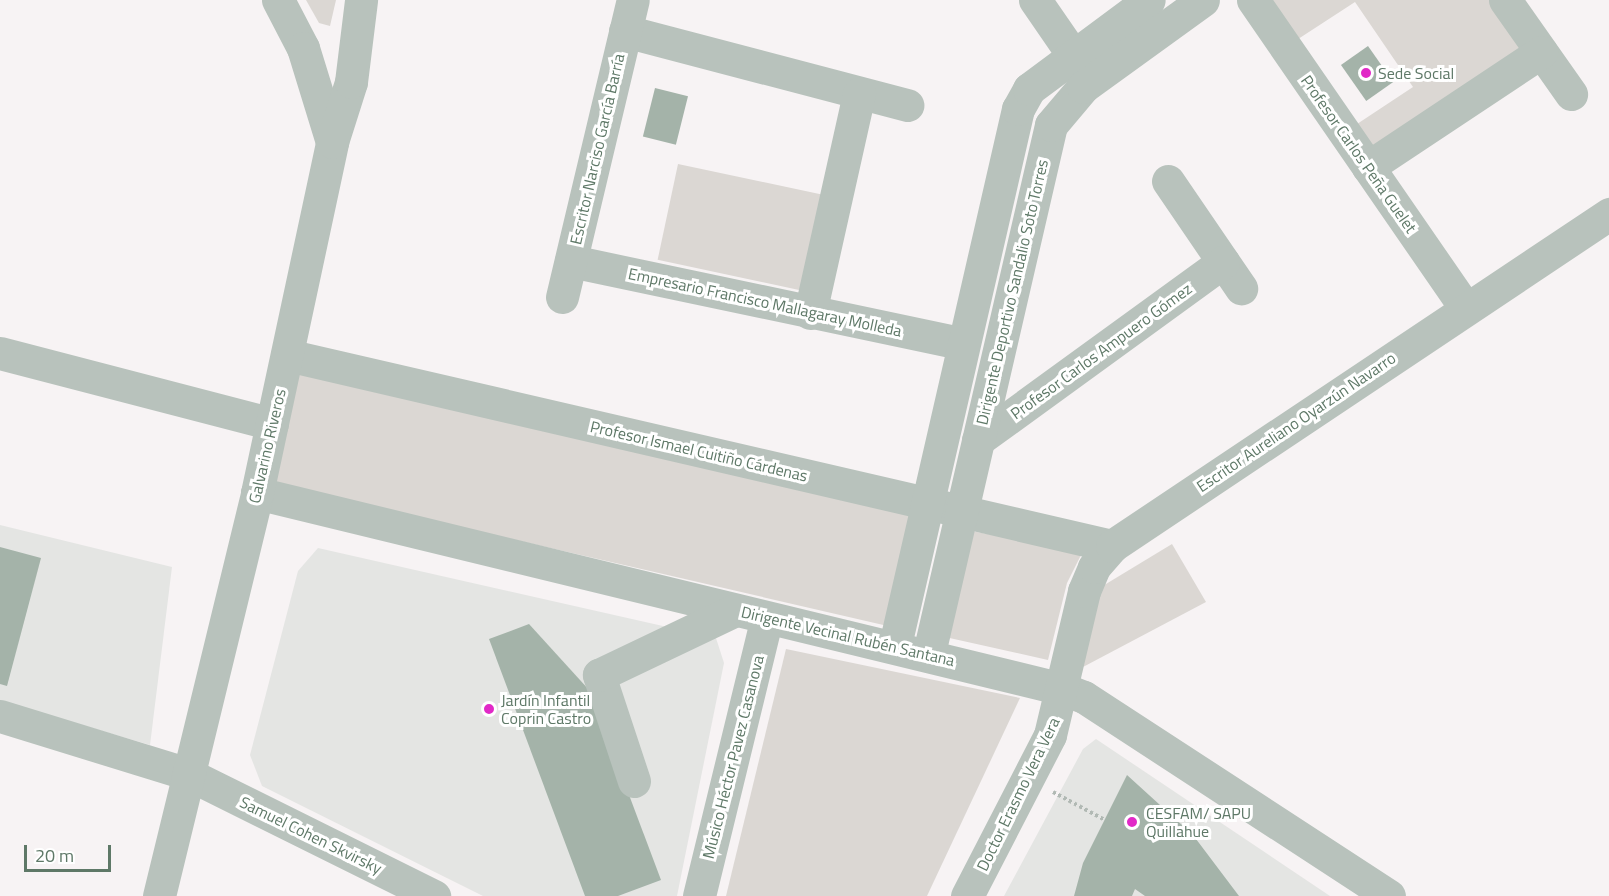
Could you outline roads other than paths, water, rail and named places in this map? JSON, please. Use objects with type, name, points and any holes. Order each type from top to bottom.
[{"type":"street","name":"Galvarino Riveros","points":[[159,896],[257,493],[332,142],[303,48],[278,0]]},
{"type":"street","points":[[332,142],[355,63],[361,0]]},
{"type":"street","name":"Escritor Narciso García Barría","points":[[562,297],[633,0]]},
{"type":"street","points":[[1035,0],[1073,55]]},
{"type":"street","points":[[895,645],[960,343],[1017,109],[1029,89],[1149,0]]},
{"type":"street","name":"Dirigente Deportivo Sandalio Soto Torres","points":[[929,653],[1051,125],[1083,87],[1203,0]]},
{"type":"street","name":"Profesor Carlos Peña Guelet","points":[[1253,0],[1466,309]]},
{"type":"street","points":[[1505,0],[1571,94]]},
{"type":"street","points":[[626,31],[907,105]]},
{"type":"street","points":[[1368,167],[1541,52]]},
{"type":"street","points":[[810,313],[859,93]]},
{"type":"street","points":[[1168,182],[1241,288]]},
{"type":"street","name":"Escritor Aureliano Oyarzún Navarro","points":[[1063,689],[1084,591],[1094,567],[1112,546],[1609,214]]},
{"type":"street","name":"Empresario Francisco Mallagaray Molleda","points":[[571,261],[960,343]]},
{"type":"street","name":"Profesor Carlos Ampuero Gómez","points":[[978,440],[1223,262]]},
{"type":"street","points":[[0,353],[272,424]]},
{"type":"street","name":"Profesor Ismael Cuitiño Cárdenas","points":[[287,355],[1112,546]]},
{"type":"street","name":"Dirigente Vecinal Rubén Santana","points":[[257,493],[766,618],[929,653],[1063,689],[1084,697],[1389,896]]},
{"type":"street","points":[[634,781],[599,675],[735,610]]},
{"type":"street","name":"Músico Héctor Pavez Casanova","points":[[699,896],[766,618]]},
{"type":"street","name":"Doctor Erasmo Vera Vera","points":[[967,896],[1050,735],[1063,689]]},
{"type":"street","name":"Samuel Cohen Skvirsky","points":[[0,716],[188,774],[434,896]]},
{"type":"place","name":"Sede Social","points":[[1366,73]]},
{"type":"place","name":"Jardín Infantil Coprin Castro","points":[[489,709]]},
{"type":"place","name":"CESFAM/ SAPU Quillahue","points":[[1132,822]]}]
